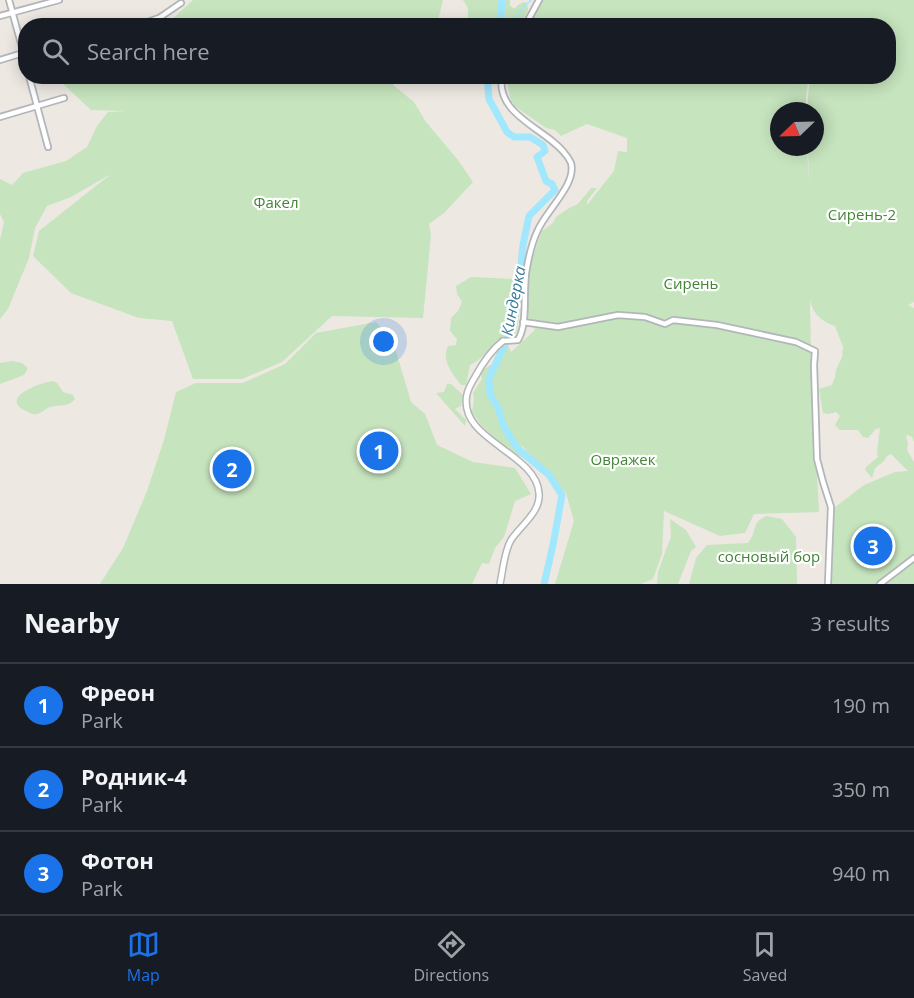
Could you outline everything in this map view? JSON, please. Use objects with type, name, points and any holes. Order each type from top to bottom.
[{"type":"street","points":[[9,0],[18,31]]},
{"type":"street","points":[[0,16],[59,0]]},
{"type":"street","points":[[529,18],[539,0]]},
{"type":"street","points":[[159,18],[181,3]]},
{"type":"street","points":[[0,60],[18,55]]},
{"type":"street","points":[[31,84],[48,147]]},
{"type":"street","points":[[500,584],[511,540],[532,515],[540,494],[535,480],[524,466],[474,424],[468,414],[467,393],[486,358],[496,346],[503,341],[518,340],[521,335],[526,268],[537,231],[569,181],[571,162],[562,149],[522,119],[506,102],[502,84]]},
{"type":"street","points":[[0,117],[64,98]]},
{"type":"street","points":[[523,322],[558,327],[618,315],[645,317],[666,324],[673,320],[717,325],[796,342],[815,351],[817,459],[831,507],[828,584]]},
{"type":"street","points":[[880,584],[914,558]]},
{"type":"green space","points":[[193,0],[443,0],[439,18],[174,18]]},
{"type":"green space","points":[[463,0],[510,0],[510,5],[514,9],[524,2],[527,3],[528,10],[524,18],[468,18],[468,8]]},
{"type":"green space","points":[[543,0],[914,0],[914,302],[908,305],[914,308],[914,442],[912,437],[906,436],[907,450],[914,462],[914,584],[832,584],[831,507],[834,508],[864,485],[895,472],[908,471],[891,454],[875,468],[872,478],[865,470],[878,457],[880,428],[868,438],[863,437],[858,430],[840,430],[835,425],[840,416],[836,412],[823,413],[819,389],[832,385],[842,357],[843,347],[835,326],[819,317],[810,300],[819,512],[754,514],[745,533],[720,536],[664,511],[662,554],[653,579],[641,584],[555,584],[574,521],[566,493],[521,445],[525,458],[514,455],[481,425],[472,412],[473,393],[482,379],[480,372],[492,364],[499,347],[507,343],[511,352],[534,331],[536,320],[528,320],[527,294],[530,265],[542,231],[553,223],[556,217],[578,204],[591,188],[597,188],[587,201],[587,205],[614,171],[618,151],[627,152],[627,138],[587,124],[561,136],[513,105],[507,84],[808,84],[806,102],[770,102],[770,156],[807,156],[809,184],[808,156],[824,156],[824,102],[808,102],[809,84],[896,84],[896,18],[533,18]]},
{"type":"green space","name":"Факел","points":[[63,84],[394,84],[414,102],[426,122],[473,182],[444,213],[429,224],[431,235],[423,318],[332,316],[282,362],[242,379],[193,379],[172,321],[139,318],[71,293],[33,256],[39,231],[111,174],[71,197],[47,206],[35,228],[29,258],[8,309],[0,319],[0,240],[4,222],[0,214],[0,179],[12,185],[23,173],[66,161],[87,147],[97,126],[108,112],[127,111],[91,110]]},
{"type":"green space","points":[[471,277],[516,279],[522,285],[517,331],[513,336],[494,345],[470,365],[466,385],[461,385],[448,366],[446,351],[448,346],[456,345],[457,339],[450,331],[451,318],[458,311],[462,302],[457,294],[456,286]]},
{"type":"green space","points":[[376,322],[392,338],[411,402],[425,414],[437,445],[473,462],[515,468],[531,494],[515,501],[504,537],[495,548],[489,564],[482,563],[472,584],[100,584],[123,548],[147,491],[164,440],[176,392],[196,383],[243,383],[285,364],[316,333]]},
{"type":"green space","points":[[12,361],[22,363],[28,368],[24,375],[0,384],[0,363]]},
{"type":"green space","points":[[53,381],[63,392],[73,395],[75,399],[69,404],[50,407],[35,414],[27,412],[18,405],[17,400],[25,391]]},
{"type":"green space","points":[[447,384],[451,384],[463,395],[461,406],[455,409],[466,420],[465,426],[436,393],[444,392]]},
{"type":"green space","name":"сосновый бор","points":[[766,516],[782,519],[796,537],[797,584],[689,584],[696,558],[707,545],[748,543],[758,522]]},
{"type":"green space","points":[[670,519],[686,530],[696,547],[691,551],[678,584],[657,584],[658,572],[671,537]]},
{"type":"waterway","name":"Киндерка","points":[[501,18],[502,0]]},
{"type":"waterway","points":[[515,18],[531,0]]},
{"type":"waterway","name":"Киндерка","points":[[488,84],[489,99],[507,132],[514,137],[530,137],[543,145],[545,151],[537,157],[546,181],[552,184],[555,190],[529,216],[523,245],[518,296],[508,338],[489,378],[490,394],[498,408],[504,427],[517,448],[549,475],[562,495],[544,584]]},
{"type":"place","name":"Фреон","points":[[379,451]]},
{"type":"place","name":"Родник-4","points":[[232,469]]},
{"type":"place","name":"Фотон","points":[[873,546]]},
{"type":"park label","name":"Сирень-2","points":[[862,215]]},
{"type":"park label","name":"Сирень","points":[[691,284]]},
{"type":"park label","name":"Овражек","points":[[623,460]]}]
